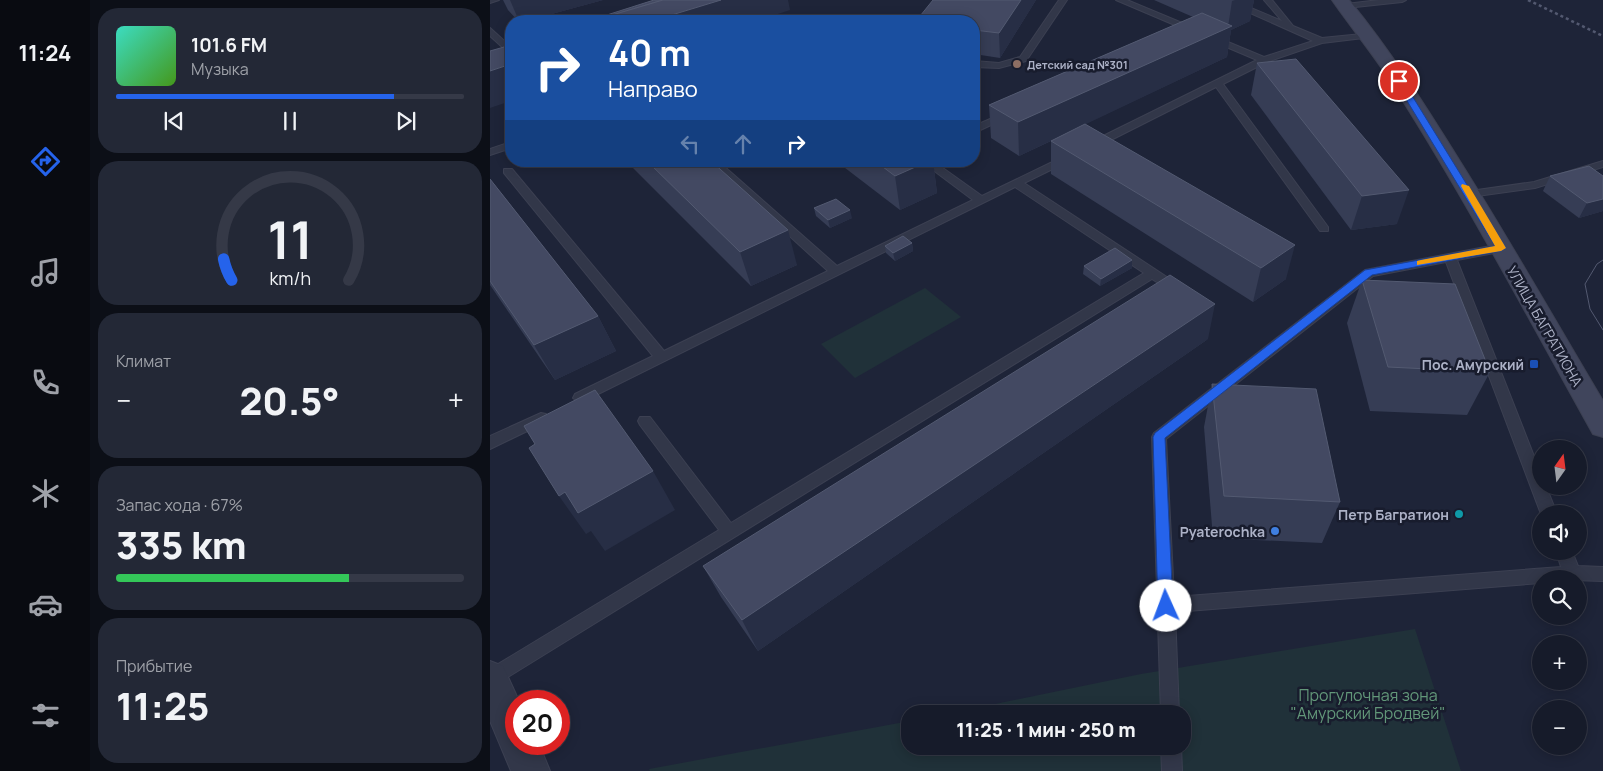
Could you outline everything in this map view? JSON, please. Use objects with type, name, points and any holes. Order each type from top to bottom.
[{"type":"street","name":"УЛИЦА БАГРАТИОНА","points":[[1343,3],[1369,35],[1470,194],[1603,426]]},
{"type":"street","points":[[490,678],[505,713]]},
{"type":"street","points":[[524,755],[531,771]]},
{"type":"lane","points":[[490,1],[495,0]]},
{"type":"lane","points":[[980,64],[1014,64],[1024,58],[1063,0]]},
{"type":"lane","points":[[1120,0],[1191,34],[1264,60]]},
{"type":"lane","points":[[1225,0],[1321,41]]},
{"type":"lane","points":[[1268,0],[1292,27]]},
{"type":"lane","points":[[1343,3],[1402,0]]},
{"type":"lane","points":[[490,30],[505,45]]},
{"type":"lane","points":[[568,404],[1264,60],[1321,41],[1369,35]]},
{"type":"lane","points":[[1218,83],[1324,229]]},
{"type":"lane","points":[[980,127],[1018,111]]},
{"type":"lane","points":[[490,152],[505,147]]},
{"type":"lane","points":[[1470,194],[1535,185],[1603,164]]},
{"type":"lane","points":[[719,167],[836,272]]},
{"type":"lane","points":[[934,167],[981,200]]},
{"type":"lane","points":[[508,171],[662,358]]},
{"type":"lane","points":[[1016,183],[1185,294]]},
{"type":"lane","points":[[1170,705],[1159,437],[1369,272],[1501,248]]},
{"type":"lane","points":[[1450,258],[1546,505]]},
{"type":"lane","points":[[490,678],[1153,273]]},
{"type":"lane","points":[[490,443],[550,413]]},
{"type":"lane","points":[[645,420],[730,533]]},
{"type":"lane","points":[[1587,573],[1603,574]]},
{"type":"lane","points":[[1166,606],[1532,576]]},
{"type":"lane","points":[[1171,755],[1172,771]]},
{"type":"green space","points":[[925,288],[961,317],[855,378],[821,344]]},
{"type":"green space","name":"Прогулочная зона \"Амурский Бродвей\"","points":[[1415,629],[1461,771],[650,771],[649,769],[901,723],[901,755],[1191,755],[1191,705],[991,705],[1141,674]]},
{"type":"building","points":[[654,0],[663,0],[612,15],[607,15]]},
{"type":"building","points":[[663,0],[721,0],[672,15],[612,15]]},
{"type":"building","points":[[933,0],[1021,0],[999,33],[980,31],[980,15],[921,15]]},
{"type":"building","points":[[1202,13],[1232,26],[1018,122],[989,105]]},
{"type":"building","points":[[505,47],[505,66],[490,71],[490,51]]},
{"type":"building","points":[[1296,59],[1409,190],[1362,196],[1257,63]]},
{"type":"building","points":[[1085,124],[1295,245],[1261,268],[1051,141]]},
{"type":"building","points":[[1589,166],[1603,176],[1603,199],[1587,203],[1550,176]]},
{"type":"building","points":[[653,167],[718,167],[788,230],[740,252]]},
{"type":"building","points":[[883,167],[915,167],[895,176]]},
{"type":"building","points":[[490,179],[598,316],[534,345],[490,281]]},
{"type":"building","points":[[836,199],[850,210],[828,220],[814,208]]},
{"type":"building","points":[[903,236],[912,243],[893,253],[885,246]]},
{"type":"building","points":[[1115,248],[1132,260],[1101,279],[1084,266]]},
{"type":"building","points":[[1170,275],[1215,304],[742,620],[703,566]]},
{"type":"building","points":[[1362,280],[1455,284],[1490,372],[1388,367]]},
{"type":"building","points":[[1212,384],[1316,389],[1340,502],[1224,496]]},
{"type":"building","points":[[595,390],[653,471],[578,513],[565,492],[559,496],[529,448],[535,444],[524,426]]},
{"type":"tram line","points":[[1603,260],[1597,264],[1585,284],[1590,309],[1603,330]]},
{"type":"railway","points":[[1528,0],[1603,36]]},
{"type":"slow traffic","points":[[1421,263],[1501,248],[1465,186]]},
{"type":"place","name":"Детский сад №301","points":[[1017,64]]},
{"type":"place","name":"Пос. Амурский","points":[[1534,364]]},
{"type":"place","name":"Петр Багратион","points":[[1459,514]]},
{"type":"place","name":"Pyaterochka","points":[[1275,531]]},
{"type":"route","points":[[1166,606],[1159,437],[1369,272],[1501,248],[1470,194],[1399,81]]}]
